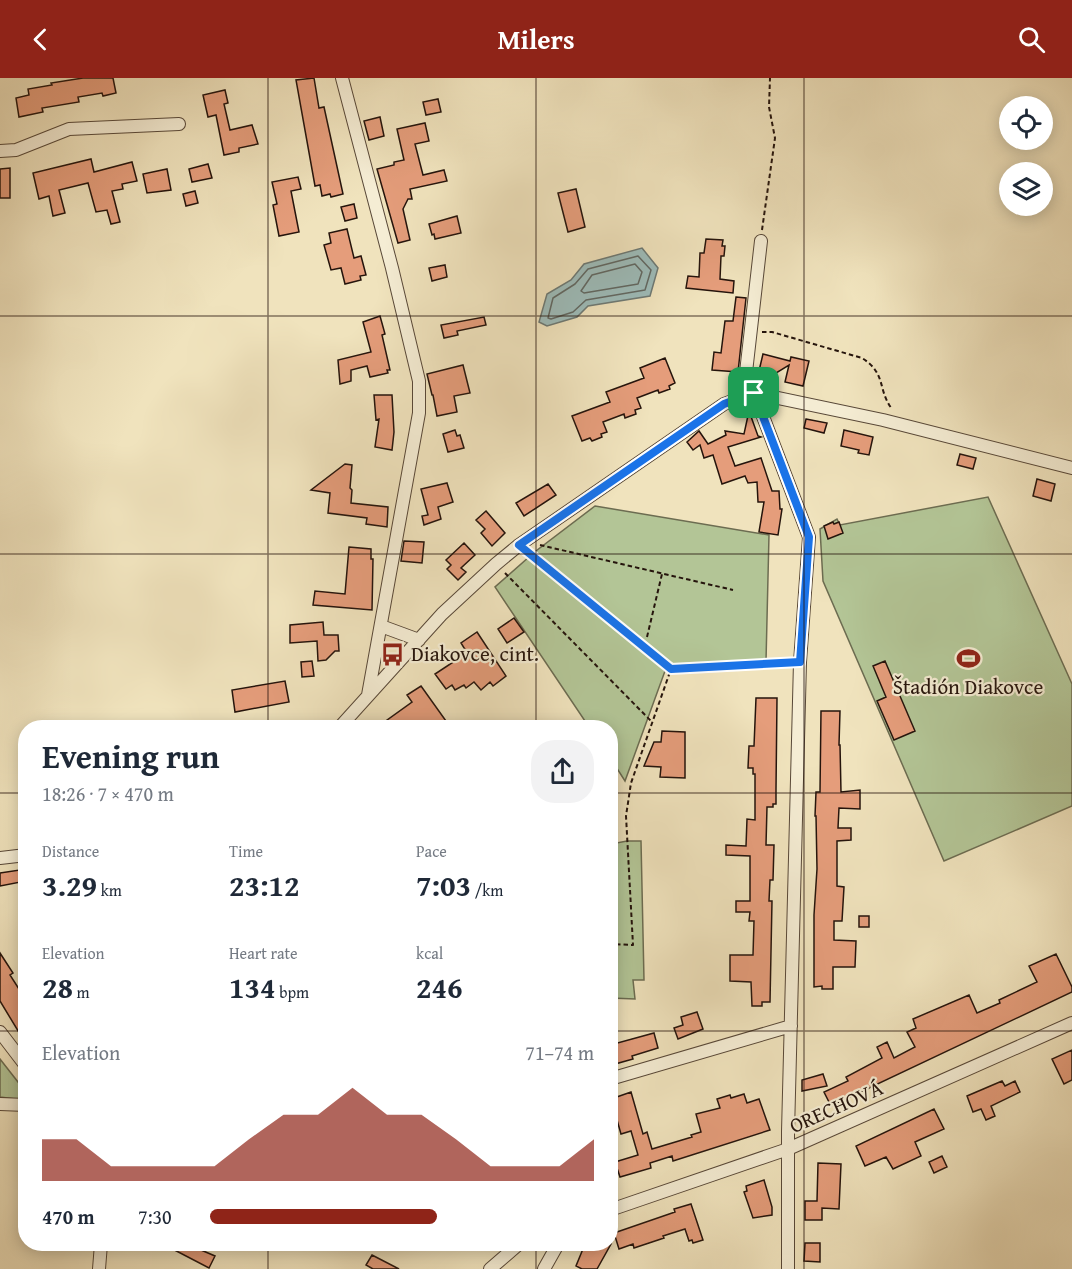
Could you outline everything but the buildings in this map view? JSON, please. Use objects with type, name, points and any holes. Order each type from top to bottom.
[{"type":"street","points":[[342,78],[419,381],[419,413],[368,697]]},
{"type":"street","points":[[0,151],[16,150],[69,129],[179,124]]},
{"type":"street","points":[[761,241],[745,381],[754,393],[809,537],[800,662],[791,1026],[788,1269]]},
{"type":"street","points":[[346,720],[442,614],[519,545],[724,404],[754,393],[883,420],[1072,468]]},
{"type":"street","points":[[381,626],[419,640]]},
{"type":"street","points":[[0,858],[18,856]]},
{"type":"street","name":"ORECHOVÁ","points":[[618,1207],[789,1149],[1072,1023]]},
{"type":"street","points":[[618,1077],[791,1026]]},
{"type":"street","points":[[0,1034],[18,1056]]},
{"type":"street","points":[[0,1104],[18,1105]]},
{"type":"street","points":[[99,1269],[100,1251]]},
{"type":"street","points":[[490,1269],[511,1251]]},
{"type":"street","points":[[544,1269],[554,1251]]},
{"type":"path","points":[[761,241],[775,138],[769,107],[770,78]]},
{"type":"path","points":[[750,343],[754,335],[759,332],[772,332],[862,358],[873,365],[879,373],[892,409]]},
{"type":"path","points":[[540,544],[733,590]]},
{"type":"path","points":[[519,545],[671,669],[800,662]]},
{"type":"path","points":[[496,564],[652,722]]},
{"type":"path","points":[[647,637],[662,574]]},
{"type":"path","points":[[618,944],[633,945],[626,816],[631,783],[671,669]]},
{"type":"green space","points":[[988,497],[1072,684],[1072,806],[944,861],[823,581],[820,529],[837,519],[840,525]]},
{"type":"green space","points":[[595,506],[769,535],[766,661],[672,665],[532,554]]},
{"type":"green space","points":[[529,557],[639,646],[665,671],[625,781],[618,770],[618,720],[584,720],[495,587]]},
{"type":"green space","points":[[641,841],[644,980],[633,980],[635,999],[618,998],[618,843]]},
{"type":"green space","points":[[0,1059],[18,1082],[18,1099],[0,1097]]},
{"type":"water","points":[[642,248],[658,268],[650,296],[588,306],[577,317],[547,326],[539,322],[547,294],[571,280],[584,264]]},
{"type":"place","name":"Diakovce, cint.","points":[[393,654]]},
{"type":"place","name":"Štadión Diakovce","points":[[968,659]]},
{"type":"route","points":[[754,393],[809,537],[800,662],[671,669],[519,545],[724,404],[754,393]]}]
